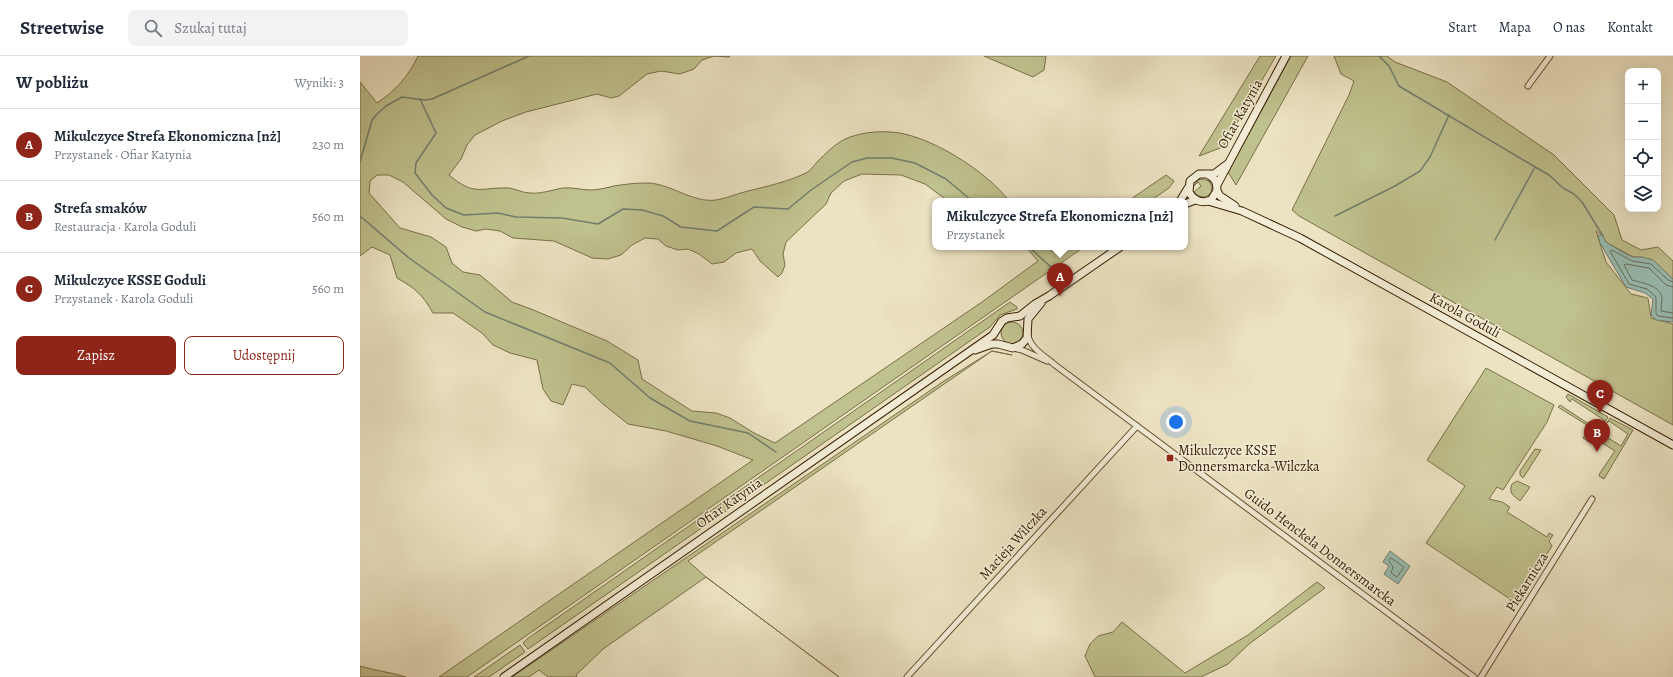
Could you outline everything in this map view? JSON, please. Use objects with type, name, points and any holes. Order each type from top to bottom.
[{"type":"street","name":"Ofiar Katynia","points":[[1217,188],[1227,164],[1286,56]]},
{"type":"street","points":[[1528,86],[1550,56]]},
{"type":"street","name":"Ofiar Katynia","points":[[1207,174],[1214,174],[1227,164]]},
{"type":"street","points":[[1182,198],[1192,178],[1199,174],[1207,174],[1214,179],[1217,188],[1214,197],[1208,201],[1199,202],[1191,196],[1188,188]]},
{"type":"street","name":"Karola Goduli","points":[[1217,188],[1220,196],[1242,211]]},
{"type":"street","points":[[1188,203],[1195,200]]},
{"type":"street","name":"Karola Goduli","points":[[1208,201],[1242,211],[1300,238],[1673,445]]},
{"type":"street","name":"Ofiar Katynia","points":[[504,677],[993,335],[1002,321],[1020,316],[1035,304],[1116,250]]},
{"type":"street","name":"Ofiar Katynia","points":[[969,352],[990,344],[1003,345],[1013,348],[1022,344],[1031,315],[1049,296]]},
{"type":"street","points":[[1012,317],[1022,321],[1027,331]]},
{"type":"street","points":[[998,329],[997,336],[1003,345]]},
{"type":"street","name":"Guido Henckela Donnersmarcka","points":[[1027,331],[1033,347],[1474,677]]},
{"type":"street","name":"Guido Henckela Donnersmarcka","points":[[1013,348],[1022,350],[1055,364]]},
{"type":"street","name":"Macieja Wilczka","points":[[907,677],[1137,426]]},
{"type":"street","name":"Piekarnicza","points":[[1481,677],[1592,499]]},
{"type":"green space","points":[[418,56],[714,56],[702,60],[694,69],[680,74],[661,71],[647,74],[619,96],[611,98],[597,94],[526,112],[502,121],[475,135],[467,145],[461,159],[449,175],[458,182],[472,189],[509,188],[534,193],[563,188],[593,190],[635,183],[648,183],[657,184],[703,200],[712,200],[777,184],[806,173],[830,149],[850,137],[873,132],[890,132],[905,134],[921,139],[956,156],[987,178],[999,190],[1006,198],[944,198],[925,184],[901,175],[862,174],[844,181],[831,193],[826,204],[786,242],[783,254],[785,265],[782,273],[778,277],[760,261],[752,249],[736,253],[724,262],[712,264],[699,254],[688,249],[678,250],[666,246],[658,239],[645,238],[632,245],[621,255],[608,259],[592,258],[554,241],[513,238],[500,231],[486,229],[476,231],[462,227],[446,219],[403,182],[389,175],[377,175],[370,181],[369,193],[400,228],[431,237],[446,247],[452,263],[463,272],[480,275],[512,302],[607,341],[638,360],[642,379],[692,411],[716,413],[730,418],[754,433],[775,443],[982,302],[1038,261],[1029,250],[1051,250],[1053,252],[1056,250],[1080,250],[467,677],[439,677],[753,460],[717,446],[666,431],[628,424],[585,387],[572,384],[563,405],[551,401],[543,389],[537,360],[510,353],[493,345],[482,333],[453,313],[433,313],[426,301],[418,292],[397,278],[390,255],[372,247],[360,256],[360,82],[377,103],[401,82]]},
{"type":"green space","points":[[984,56],[1046,56],[1044,70],[1033,77]]},
{"type":"green space","points":[[1260,56],[1276,56],[1223,147],[1199,156]]},
{"type":"green space","points":[[1291,56],[1308,56],[1236,185],[1228,172]]},
{"type":"green space","points":[[1334,56],[1387,56],[1395,62],[1447,82],[1554,155],[1614,215],[1622,240],[1641,250],[1658,247],[1673,261],[1673,279],[1642,257],[1633,257],[1606,242],[1602,235],[1596,231],[1606,262],[1631,294],[1648,298],[1651,318],[1673,324],[1673,425],[1299,216],[1292,210],[1349,95],[1354,81],[1341,74]]},
{"type":"green space","points":[[1166,175],[1174,181],[1169,188],[1154,198],[1132,198]]},
{"type":"green space","points":[[1202,179],[1209,181],[1212,186],[1211,193],[1206,197],[1198,196],[1194,192],[1201,186],[1198,182],[1194,186],[1198,180]]},
{"type":"green space","points":[[1010,302],[1017,307],[1017,309],[1000,315],[990,327],[528,649],[523,643],[527,639]]},
{"type":"green space","points":[[1008,322],[1016,322],[1023,329],[1023,337],[1016,344],[1008,344],[1001,337],[1001,329]]},
{"type":"green space","points":[[992,351],[688,561],[706,577],[603,649],[576,675],[577,677],[548,677],[539,670],[529,677],[512,677],[944,381]]},
{"type":"green space","points":[[1486,368],[1554,405],[1547,422],[1503,490],[1497,487],[1489,499],[1502,502],[1510,507],[1507,512],[1547,537],[1549,533],[1553,535],[1549,541],[1552,546],[1516,603],[1426,543],[1465,486],[1427,460]]},
{"type":"green space","points":[[1568,394],[1608,417],[1604,424],[1604,420],[1572,399],[1570,402],[1566,397]]},
{"type":"green space","points":[[1560,405],[1598,430],[1600,427],[1602,428],[1591,443],[1583,438],[1590,427],[1558,407]]},
{"type":"green space","points":[[1610,418],[1633,430],[1604,479],[1599,476],[1600,473],[1615,451],[1596,439],[1600,433],[1621,446],[1628,434],[1609,421],[1606,424]]},
{"type":"green space","points":[[1535,449],[1541,450],[1523,478],[1520,475],[1520,471]]},
{"type":"green space","points":[[1517,481],[1530,487],[1520,501],[1511,492],[1512,484]]},
{"type":"green space","points":[[1317,582],[1325,588],[1249,644],[1228,664],[1201,677],[1095,677],[1085,656],[1090,644],[1098,636],[1113,632],[1122,622],[1185,673],[1248,635]]},
{"type":"green space","points":[[520,645],[525,652],[489,677],[474,677]]},
{"type":"green space","points":[[360,666],[395,674],[406,677],[360,677]]},
{"type":"water","points":[[1598,235],[1602,235],[1606,242],[1624,253],[1633,257],[1642,257],[1653,260],[1673,279],[1673,322],[1656,320],[1651,315],[1653,299],[1645,293],[1626,287],[1600,243]]},
{"type":"water","points":[[1390,551],[1410,566],[1398,584],[1384,574],[1389,566],[1383,562]]},
{"type":"waterway","points":[[360,162],[372,120],[386,106],[402,97],[425,100],[432,99],[529,56]]},
{"type":"waterway","points":[[1379,56],[1389,66],[1399,86],[1549,175],[1563,188],[1574,194],[1582,202],[1603,236]]},
{"type":"waterway","points":[[420,99],[436,133],[416,163],[415,173],[432,195],[446,208],[464,215],[498,213],[516,217],[562,218],[598,224],[623,209],[642,210],[663,216],[681,227],[717,231],[754,207],[788,209],[811,190],[852,162],[867,158],[892,158],[915,163],[946,179],[968,198]]},
{"type":"waterway","points":[[1335,216],[1395,186],[1420,171],[1430,157],[1449,115]]},
{"type":"waterway","points":[[1495,240],[1535,167]]},
{"type":"waterway","points":[[360,216],[409,258],[485,312],[610,363],[650,398],[690,421],[748,433],[776,452]]},
{"type":"waterway","points":[[1032,250],[1052,268]]},
{"type":"place","name":"Mikulczyce Strefa Ekonomiczna [nż]","points":[[1060,296]]},
{"type":"place","name":"Mikulczyce KSSE Goduli","points":[[1600,413]]},
{"type":"place","name":"Strefa smaków","points":[[1597,452]]},
{"type":"place","name":"Mikulczyce KSSE Donnersmarcka-Wilczka","points":[[1170,458]]}]
